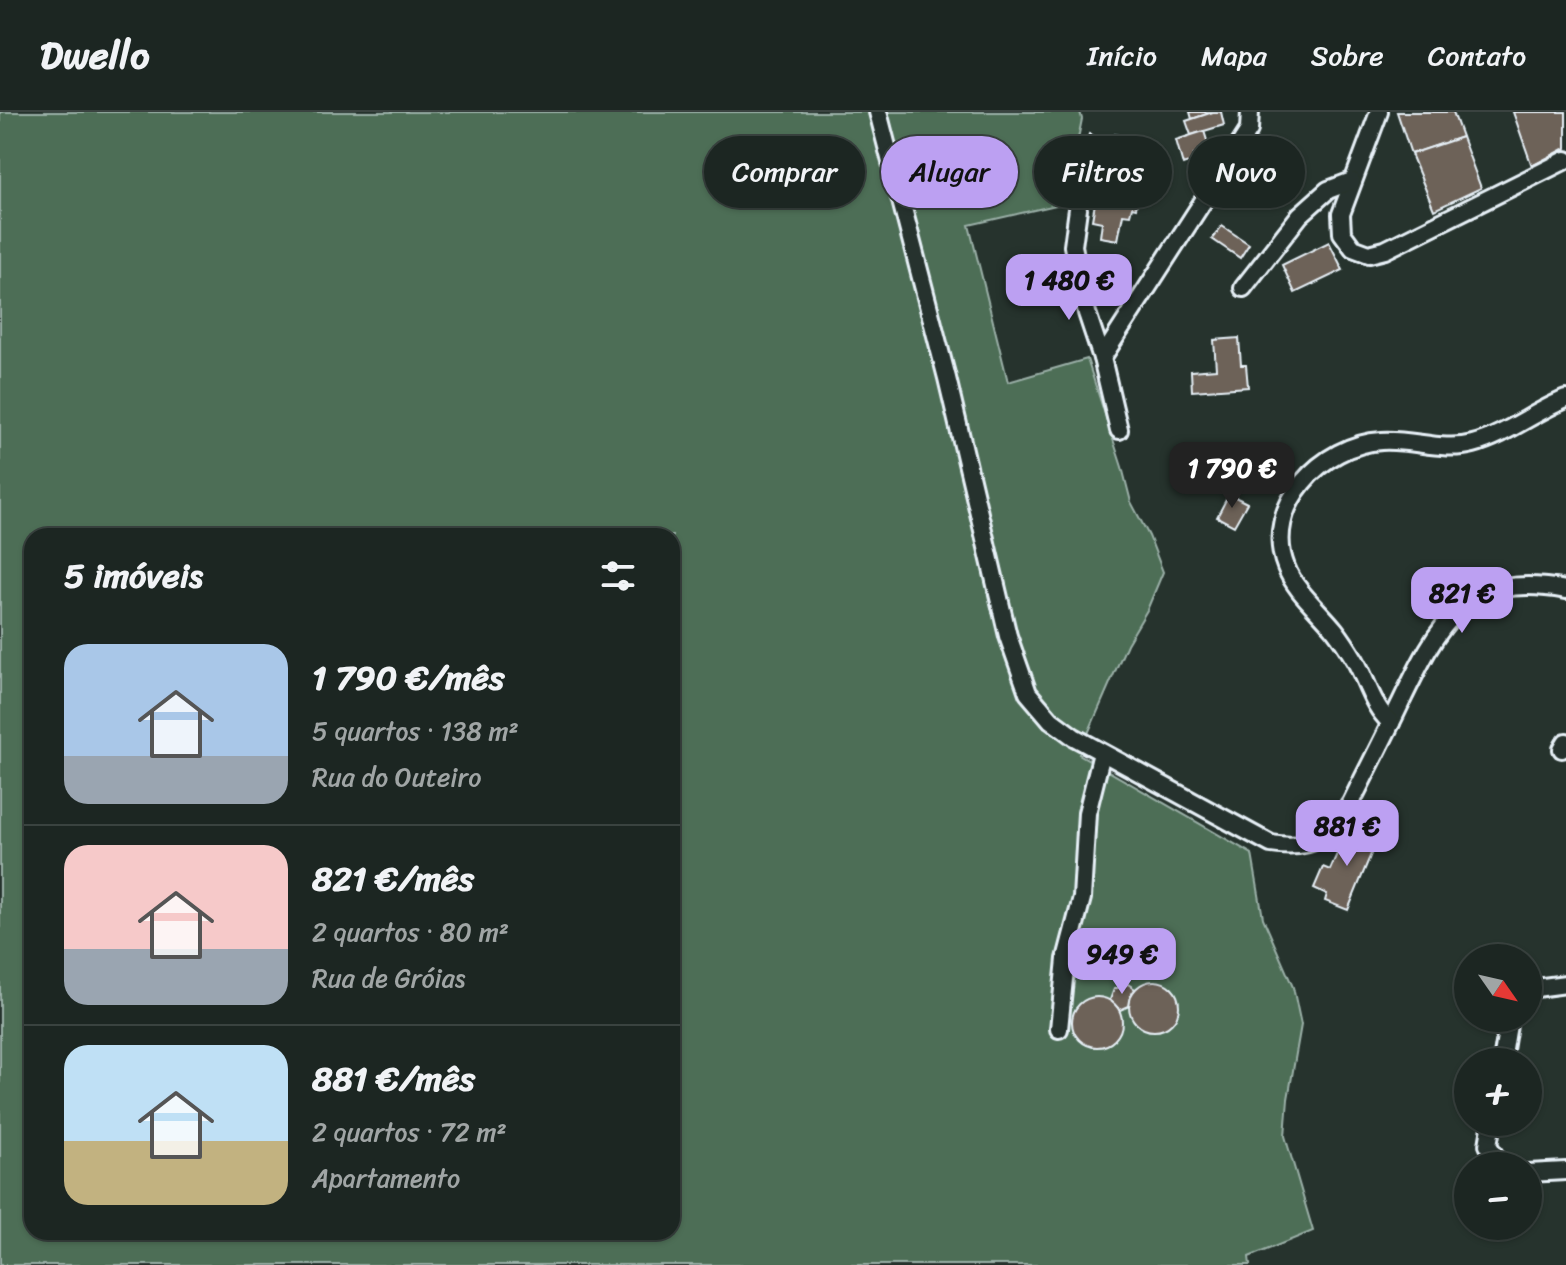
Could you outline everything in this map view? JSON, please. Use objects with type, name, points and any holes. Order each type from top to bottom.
[{"type":"street","points":[[878,112],[947,378],[1008,636],[1028,693],[1051,720],[1074,737],[1271,844],[1294,848],[1314,843],[1334,828],[1351,803],[1439,630],[1464,605],[1486,592],[1535,584],[1566,590]]},
{"type":"street","points":[[1102,358],[1249,130],[1250,112]]},
{"type":"street","points":[[1379,112],[1341,214],[1342,233],[1353,248],[1369,254],[1385,250],[1566,160]]},
{"type":"street","points":[[1243,288],[1300,215],[1328,190],[1352,181]]},
{"type":"street","points":[[1078,209],[1073,246],[1087,313],[1102,358],[1119,430]]},
{"type":"street","points":[[1391,723],[1382,715],[1355,659],[1287,571],[1281,551],[1281,526],[1288,501],[1311,474],[1334,456],[1358,447],[1380,441],[1444,447],[1472,444],[1503,433],[1527,417],[1566,399]]},
{"type":"street","points":[[1059,1029],[1066,959],[1082,898],[1087,813],[1102,753]]},
{"type":"street","points":[[1542,987],[1566,984]]},
{"type":"street","points":[[1542,1172],[1566,1171]]},
{"type":"green space","points":[[0,112],[1080,112],[1082,119],[1079,136],[1034,136],[1034,208],[1043,208],[969,225],[1008,382],[1087,359],[1131,502],[1163,572],[1147,610],[1127,644],[1079,754],[1252,854],[1263,918],[1293,987],[1301,1025],[1285,1136],[1313,1231],[1249,1257],[1250,1265],[0,1265]]},
{"type":"building","points":[[1190,112],[1213,112],[1192,119]]},
{"type":"building","points":[[1221,112],[1224,125],[1191,135],[1186,121]]},
{"type":"building","points":[[1397,112],[1453,112],[1462,137],[1411,154]]},
{"type":"building","points":[[1513,112],[1566,112],[1566,148],[1532,166]]},
{"type":"building","points":[[1204,131],[1206,136],[1188,136]]},
{"type":"building","points":[[1188,136],[1188,163],[1183,165],[1176,140]]},
{"type":"building","points":[[1462,137],[1481,188],[1434,210],[1411,154]]},
{"type":"building","points":[[1094,208],[1132,208],[1130,215],[1123,214],[1118,240],[1100,237],[1102,222],[1092,220]]},
{"type":"building","points":[[1222,226],[1249,244],[1240,258],[1212,239]]},
{"type":"building","points":[[1329,242],[1343,270],[1295,293],[1282,265]]},
{"type":"building","points":[[1239,338],[1241,365],[1246,365],[1248,387],[1192,391],[1191,371],[1216,369],[1214,340]]},
{"type":"building","points":[[1229,494],[1247,503],[1234,526],[1217,517]]},
{"type":"building","points":[[1349,826],[1378,837],[1348,910],[1325,901],[1327,894],[1314,888],[1323,867],[1330,870]]},
{"type":"building","points":[[1154,981],[1172,988],[1179,1006],[1172,1024],[1154,1031],[1136,1024],[1129,1006],[1136,988]]},
{"type":"building","points":[[1128,984],[1135,989],[1129,1006],[1120,1010],[1110,1000],[1114,989]]},
{"type":"building","points":[[1097,997],[1115,1004],[1122,1022],[1115,1040],[1097,1047],[1079,1040],[1072,1022],[1079,1004]]}]
